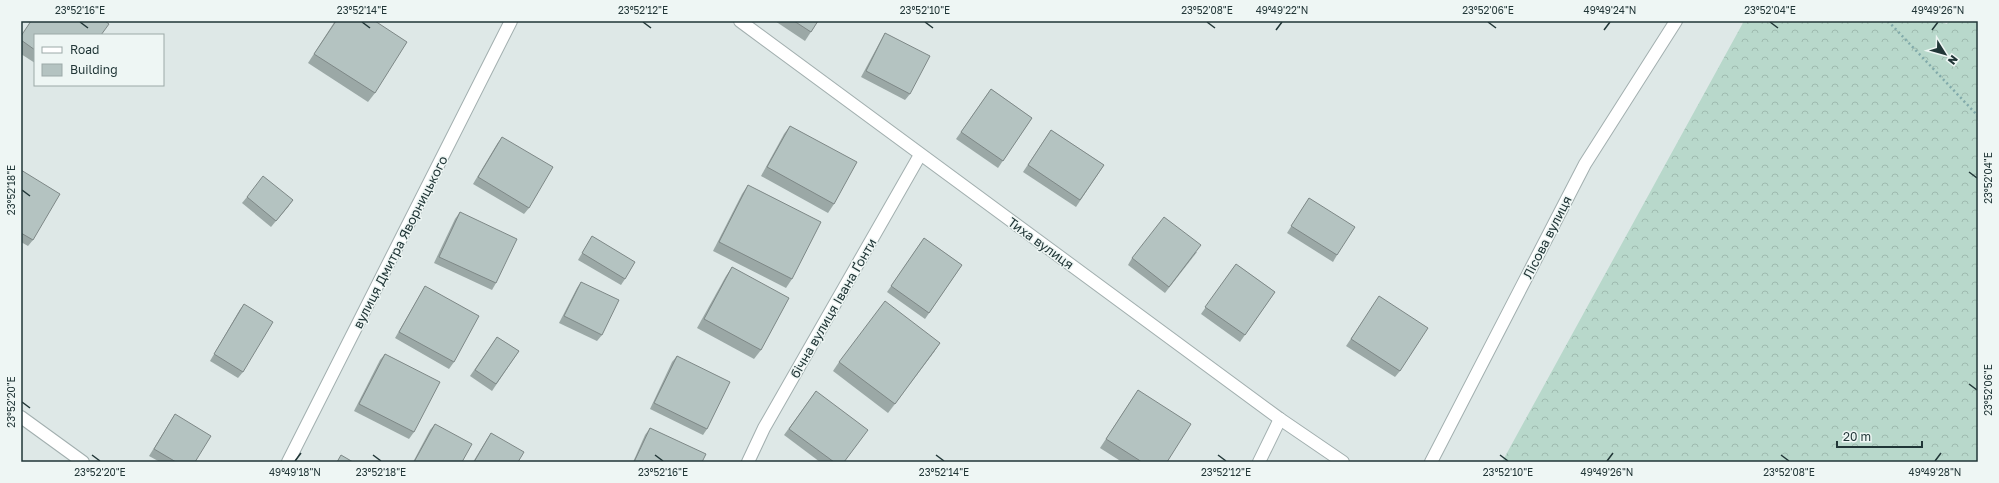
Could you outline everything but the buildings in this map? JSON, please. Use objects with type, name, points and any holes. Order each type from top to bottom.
[{"type":"street","name":"вулиця Дмитра Яворницького","points":[[288,462],[511,21]]},
{"type":"street","name":"Тиха вулиця","points":[[740,21],[1280,419],[1343,462]]},
{"type":"street","name":"Лісова вулиця","points":[[1432,462],[1585,164],[1676,21]]},
{"type":"street","name":"бічна вулиця Івана Ґонти","points":[[748,462],[764,428],[920,155]]},
{"type":"street","points":[[21,417],[83,462]]},
{"type":"street","points":[[1259,462],[1280,419]]},
{"type":"path","points":[[1888,21],[1978,116]]},
{"type":"green space","points":[[1744,21],[1938,21],[1947,24],[1949,21],[1978,21],[1978,462],[1502,462]]}]
